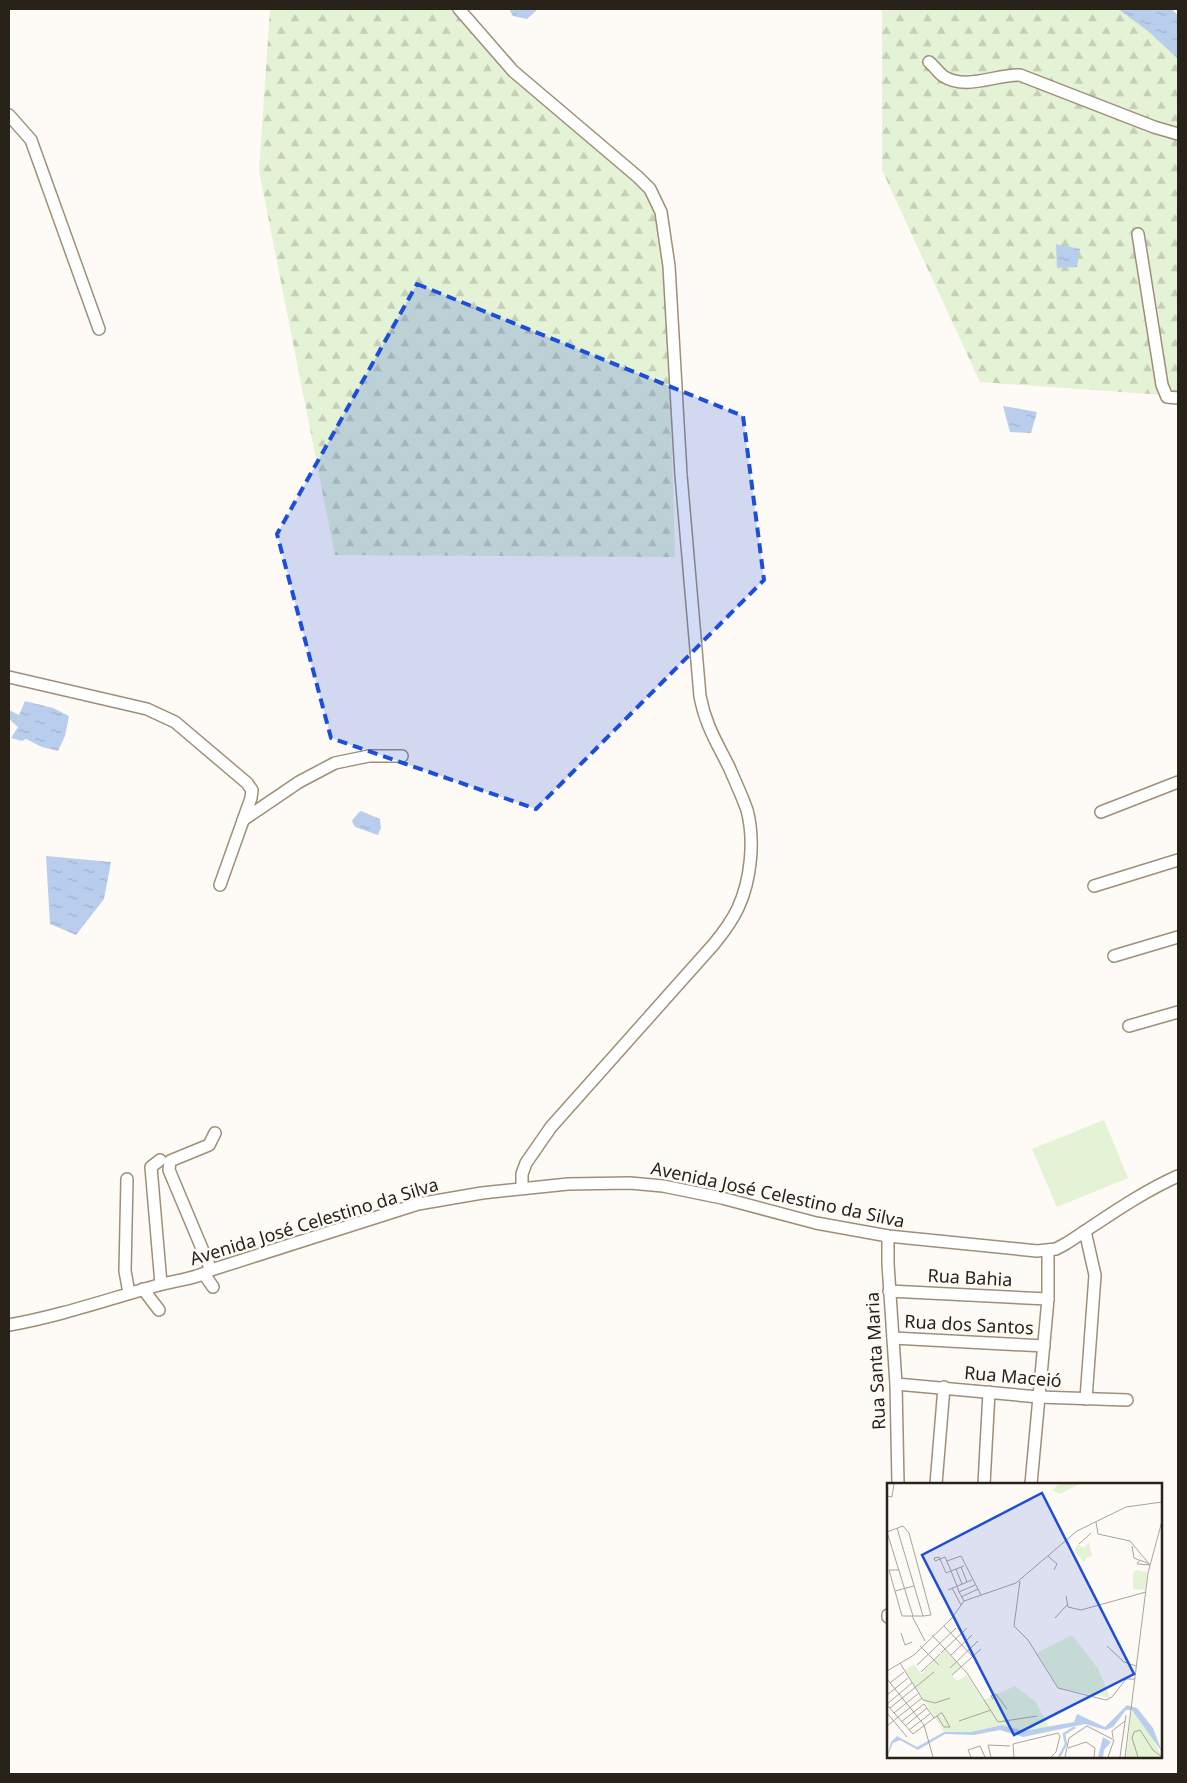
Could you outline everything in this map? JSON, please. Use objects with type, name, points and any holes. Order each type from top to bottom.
[{"type":"street","points":[[459,9],[513,71],[650,189],[660,212],[669,266],[680,475],[700,696],[705,718],[714,740],[729,767],[747,810],[751,835],[746,888],[738,909],[725,930],[551,1127],[524,1168],[521,1180],[522,1188]]},
{"type":"street","points":[[929,62],[943,76],[956,82],[988,80],[1006,75],[1020,75],[1154,127],[1178,134]]},
{"type":"street","points":[[9,115],[30,140],[99,329]]},
{"type":"street","points":[[1138,234],[1162,385],[1167,397],[1178,398]]},
{"type":"street","points":[[9,677],[147,709],[175,722],[250,786],[252,794],[220,885]]},
{"type":"street","points":[[243,820],[299,782],[335,763],[369,756],[402,756]]},
{"type":"street","points":[[1101,812],[1178,782]]},
{"type":"street","points":[[1094,886],[1178,860]]},
{"type":"street","points":[[1114,956],[1178,937]]},
{"type":"street","points":[[1130,1026],[1178,1012]]},
{"type":"street","points":[[212,1287],[169,1170],[170,1160],[208,1145],[215,1133]]},
{"type":"street","points":[[160,1160],[151,1167],[161,1284]]},
{"type":"street","name":"Avenida José Celestino da Silva","points":[[9,1325],[56,1315],[208,1272],[418,1204],[482,1193],[568,1184],[646,1184],[712,1196],[816,1223],[888,1236],[1009,1249],[1048,1250],[1061,1246],[1135,1198],[1178,1176]]},
{"type":"street","points":[[127,1179],[124,1271],[129,1293]]},
{"type":"street","points":[[1085,1231],[1095,1275],[1086,1399]]},
{"type":"street","name":"Rua Santa Maria","points":[[888,1236],[889,1291],[896,1384],[898,1483]]},
{"type":"street","points":[[1031,1483],[1048,1299],[1048,1250]]},
{"type":"street","points":[[143,1289],[159,1310]]},
{"type":"street","name":"Rua Bahia","points":[[889,1291],[1048,1299]]},
{"type":"street","name":"Rua dos Santos","points":[[893,1338],[1044,1346]]},
{"type":"street","name":"Rua Maceió","points":[[896,1384],[1039,1397],[1127,1400]]},
{"type":"street","points":[[936,1483],[944,1387]]},
{"type":"street","points":[[984,1483],[989,1392]]},
{"type":"highlighted area","points":[[417,284],[743,416],[764,580],[536,809],[331,738],[277,534]]},
{"type":"green space","points":[[270,9],[456,9],[500,64],[647,191],[659,217],[668,309],[675,557],[335,555],[259,171]]},
{"type":"green space","points":[[882,9],[1118,9],[1148,30],[1178,59],[1178,396],[980,382],[882,170]]},
{"type":"green space","points":[[1104,1120],[1128,1178],[1057,1207],[1032,1149]]},
{"type":"water","points":[[509,9],[538,9],[527,19],[513,16]]},
{"type":"water","points":[[1118,9],[1171,9],[1178,15],[1178,59],[1148,31]]},
{"type":"water","points":[[1056,244],[1080,249],[1077,267],[1057,268]]},
{"type":"water","points":[[1003,406],[1037,412],[1031,433],[1010,432]]},
{"type":"water","points":[[25,701],[53,708],[69,716],[65,736],[58,751],[42,747],[26,739],[22,741],[11,738],[18,727],[9,719],[9,710],[19,715]]},
{"type":"water","points":[[361,811],[380,819],[381,828],[378,835],[355,827],[352,821]]},
{"type":"water","points":[[46,856],[111,862],[104,899],[76,935],[50,924]]}]
